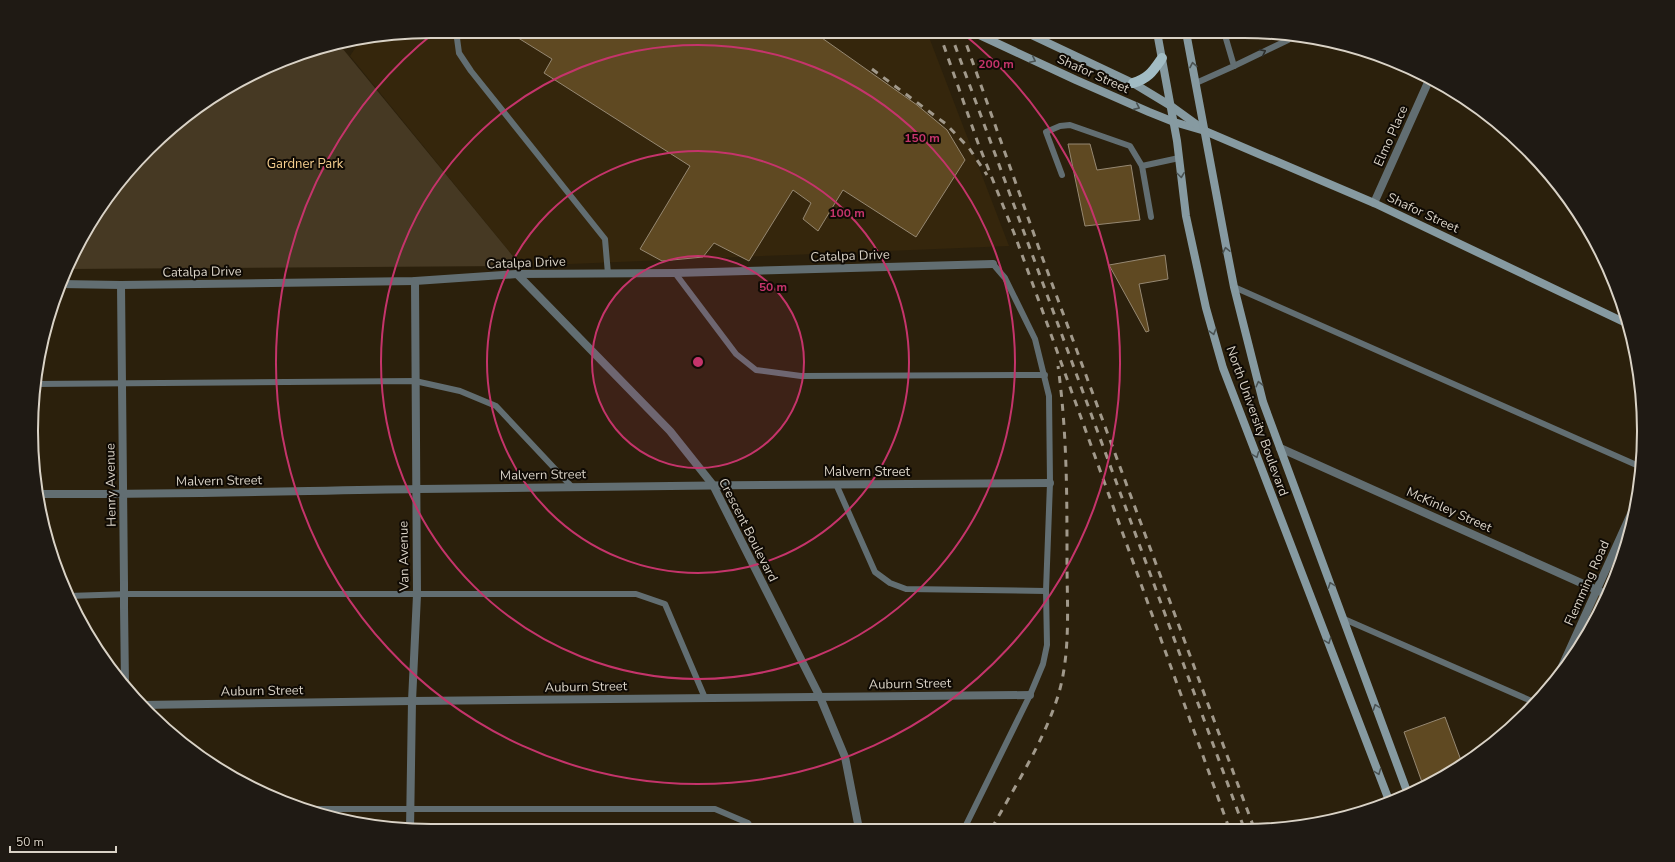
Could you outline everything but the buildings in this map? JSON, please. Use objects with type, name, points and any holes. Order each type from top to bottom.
[{"type":"main road","name":"Shafor Street","points":[[986,38],[1076,80],[1174,122],[1206,131],[1374,203],[1621,321]]},
{"type":"main road","name":"Shafor Street","points":[[1038,38],[1133,83],[1171,106],[1206,131]]},
{"type":"main road","name":"North University Boulevard","points":[[1158,38],[1174,122],[1186,216],[1206,308],[1223,368],[1387,796]]},
{"type":"main road","name":"North University Boulevard","points":[[1187,38],[1206,131],[1234,287],[1263,402],[1406,789]]},
{"type":"main road","points":[[1133,83],[1143,80],[1151,73],[1162,58]]},
{"type":"street","name":"Elmo Place","points":[[1374,203],[1427,84]]},
{"type":"street","name":"Catalpa Drive","points":[[67,284],[415,281],[517,274],[675,273],[992,264]]},
{"type":"street","name":"Crescent Boulevard","points":[[517,274],[670,431],[713,485],[820,697],[845,757],[858,824]]},
{"type":"street","name":"Van Avenue","points":[[410,823],[412,700],[417,595],[415,489],[415,281]]},
{"type":"street","name":"Henry Avenue","points":[[121,284],[125,677]]},
{"type":"street","name":"McKinley Street","points":[[1280,448],[1602,592]]},
{"type":"street","name":"Malvern Street","points":[[43,494],[123,495],[713,485],[1050,483]]},
{"type":"street","name":"Flemming Road","points":[[1568,653],[1625,527]]},
{"type":"street","name":"Auburn Street","points":[[149,705],[412,700],[1030,694]]},
{"type":"lane","points":[[457,38],[459,53],[471,71],[605,239],[608,274]]},
{"type":"lane","points":[[1226,38],[1234,66]]},
{"type":"lane","points":[[1196,84],[1287,40]]},
{"type":"lane","points":[[1062,175],[1046,132],[1060,126],[1070,125],[1130,146],[1142,166],[1152,217]]},
{"type":"lane","points":[[1142,166],[1179,158]]},
{"type":"lane","points":[[966,824],[1030,694],[1043,664],[1047,645],[1046,591],[1050,483],[1049,396],[1035,339],[1005,278],[992,264]]},
{"type":"lane","points":[[675,273],[736,354],[756,370],[801,376],[1045,375]]},
{"type":"lane","points":[[1234,287],[1635,465]]},
{"type":"lane","points":[[41,384],[415,381],[460,391],[496,406],[572,487]]},
{"type":"lane","points":[[836,484],[875,572],[890,582],[906,589],[1046,591]]},
{"type":"lane","points":[[75,596],[130,594],[636,594],[665,604],[705,698]]},
{"type":"lane","points":[[1344,619],[1530,700]]},
{"type":"lane","points":[[323,809],[715,809],[749,824]]},
{"type":"shaded area","points":[[431,38],[929,38],[1009,246],[521,266],[350,56],[357,45],[380,41]]},
{"type":"green space","name":"Gardner Park","points":[[342,48],[521,266],[74,269],[91,234],[119,192],[153,153],[192,119],[234,91],[257,79],[305,59]]},
{"type":"green space","points":[[1597,590],[1602,592],[1584,628],[1568,653]]},
{"type":"railway","points":[[941,38],[978,143],[1014,233],[1044,315],[1228,824]]},
{"type":"railway","points":[[952,38],[1243,824]]},
{"type":"railway","points":[[964,38],[1041,254],[1252,824]]},
{"type":"railway","points":[[872,69],[946,124],[969,148],[987,175]]},
{"type":"railway","points":[[994,824],[1045,731],[1058,696],[1065,663],[1068,612],[1067,488],[1065,439],[1058,366]]}]
